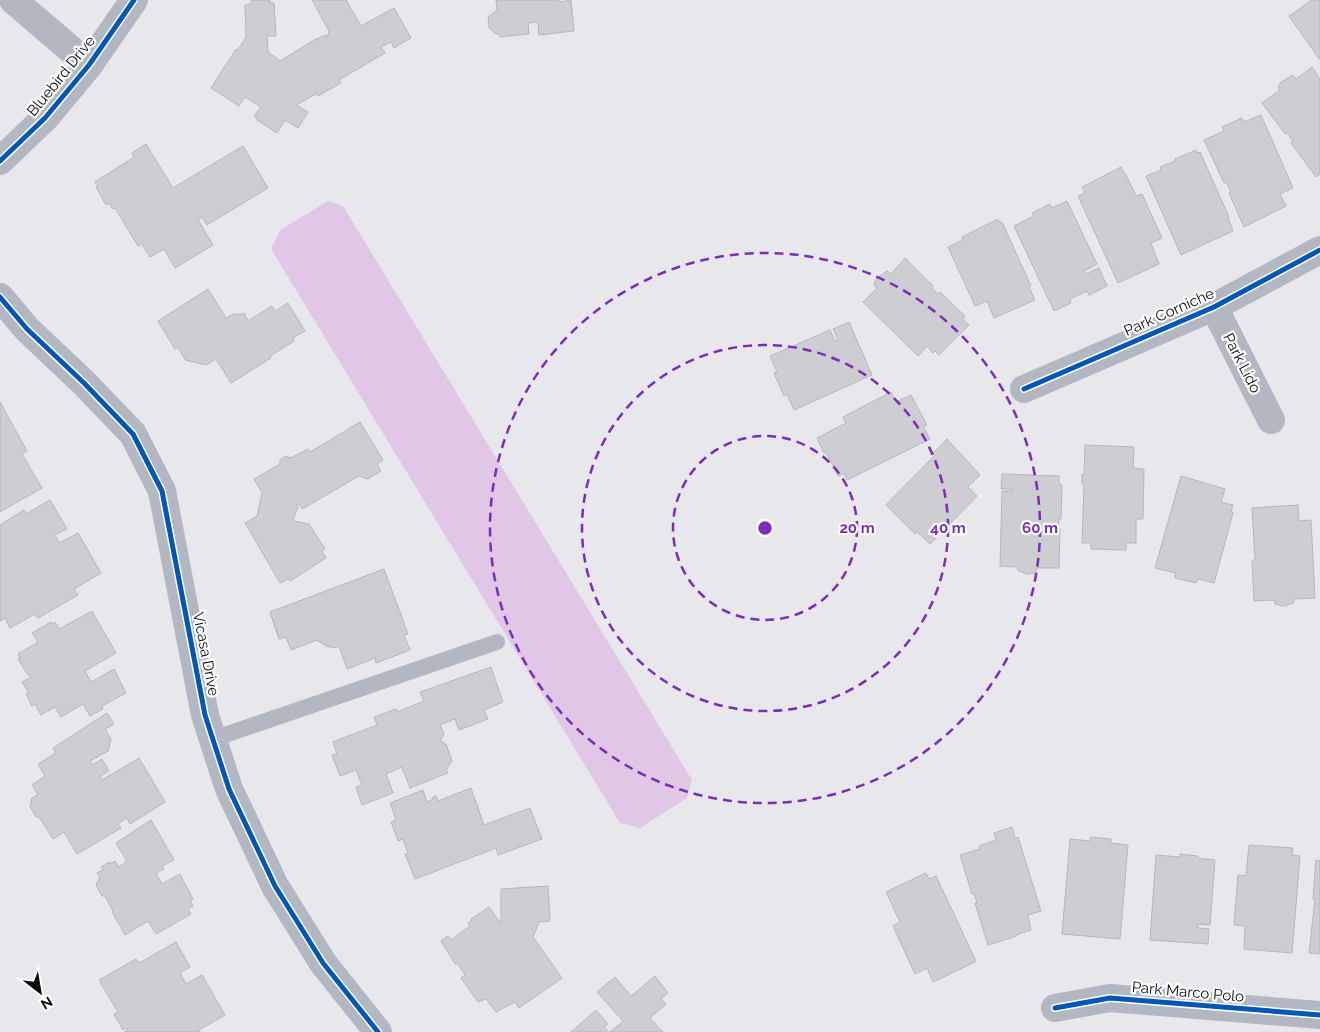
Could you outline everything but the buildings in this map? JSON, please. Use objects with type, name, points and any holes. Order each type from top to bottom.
[{"type":"street","points":[[13,0],[89,65]]},
{"type":"street","name":"Bluebird Drive","points":[[0,161],[45,118],[89,65],[134,0]]},
{"type":"street","name":"Park Corniche","points":[[1024,388],[1214,307],[1320,250]]},
{"type":"street","name":"Vicasa Drive","points":[[0,297],[27,329],[84,383],[133,434],[162,491],[205,715],[229,789],[275,886],[323,963],[378,1032]]},
{"type":"street","name":"Park Lido","points":[[1214,307],[1271,420]]},
{"type":"street","name":"Park Marco Polo","points":[[1055,1008],[1110,998],[1320,1015]]},
{"type":"lane","points":[[212,739],[497,642]]},
{"type":"shaded area","points":[[328,201],[343,206],[692,780],[687,798],[640,828],[620,823],[271,249],[280,230]]},
{"type":"cycle path","points":[[0,161],[45,118],[89,65],[134,0]]},
{"type":"cycle path","points":[[1024,389],[1214,307],[1320,250]]},
{"type":"cycle path","points":[[0,297],[27,329],[84,383],[133,434],[162,491],[205,715],[229,789],[275,886],[323,963],[378,1032]]},
{"type":"cycle path","points":[[1055,1008],[1110,998],[1320,1015]]}]
